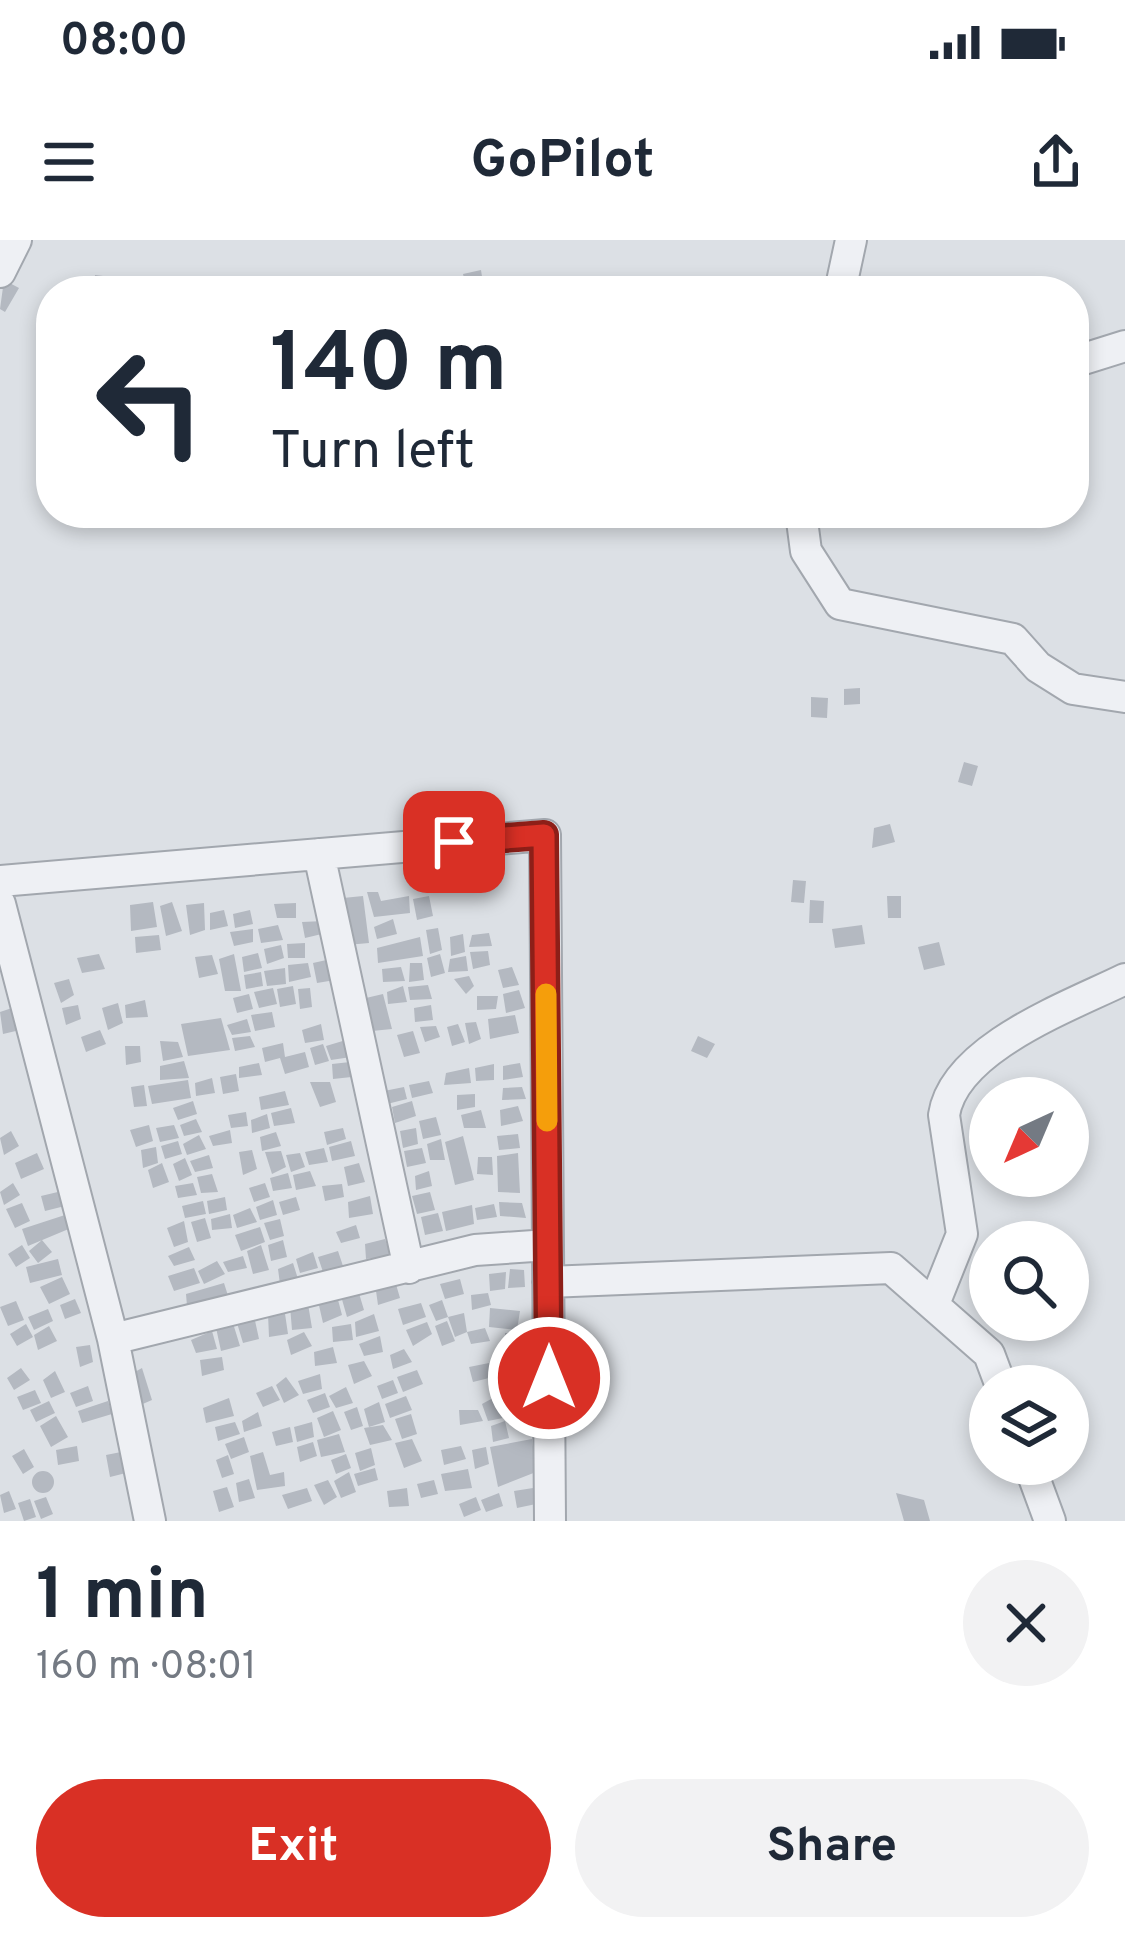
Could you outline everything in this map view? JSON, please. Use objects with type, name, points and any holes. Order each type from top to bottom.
[{"type":"street","points":[[0,272],[16,240]]},
{"type":"street","points":[[843,276],[851,240]]},
{"type":"street","points":[[1089,357],[1125,346]]},
{"type":"street","points":[[803,528],[806,551],[840,604],[1013,639],[1038,667],[1073,688],[1125,697]]},
{"type":"street","points":[[0,881],[544,835],[550,1521]]},
{"type":"street","points":[[319,854],[409,1268]]},
{"type":"street","points":[[0,904],[113,1339],[151,1521]]},
{"type":"street","points":[[934,1304],[962,1234],[944,1115],[947,1096],[1014,1032],[1125,980]]},
{"type":"street","points":[[113,1339],[485,1248],[548,1245]]},
{"type":"street","points":[[548,1282],[891,1268],[989,1354],[993,1365]]},
{"type":"street","points":[[1037,1485],[1050,1521]]},
{"type":"building","points":[[4,280],[19,288],[5,312],[0,309]]},
{"type":"building","points":[[860,688],[860,704],[844,705],[844,689]]},
{"type":"building","points":[[811,697],[828,698],[827,718],[811,717]]},
{"type":"building","points":[[964,762],[978,766],[972,786],[958,782]]},
{"type":"building","points":[[890,824],[895,842],[872,848],[874,828]]},
{"type":"building","points":[[793,880],[806,881],[804,903],[791,902]]},
{"type":"building","points":[[367,892],[378,892],[381,901],[409,896],[410,913],[374,917]]},
{"type":"building","points":[[363,896],[369,943],[347,945],[343,898]]},
{"type":"building","points":[[429,896],[433,916],[417,920],[413,899]]},
{"type":"building","points":[[887,896],[901,896],[901,918],[888,918]]},
{"type":"building","points":[[810,900],[824,901],[823,923],[809,923]]},
{"type":"building","points":[[153,902],[157,927],[131,931],[130,905]]},
{"type":"building","points":[[172,902],[182,931],[166,936],[160,906]]},
{"type":"building","points":[[204,903],[205,930],[190,935],[186,905]]},
{"type":"building","points":[[296,903],[296,918],[277,918],[274,904]]},
{"type":"building","points":[[224,910],[228,926],[210,930],[210,913]]},
{"type":"building","points":[[250,910],[253,924],[235,928],[233,914]]},
{"type":"building","points":[[393,919],[397,934],[377,939],[374,927]]},
{"type":"building","points":[[324,921],[326,933],[305,938],[302,922]]},
{"type":"building","points":[[278,925],[283,940],[261,943],[258,929]]},
{"type":"building","points":[[862,925],[865,944],[835,948],[832,929]]},
{"type":"building","points":[[438,928],[442,950],[430,954],[426,930]]},
{"type":"building","points":[[253,929],[253,942],[234,946],[230,932]]},
{"type":"building","points":[[489,933],[492,946],[469,947],[472,935]]},
{"type":"building","points":[[463,934],[465,952],[451,956],[450,937]]},
{"type":"building","points":[[159,935],[161,950],[136,953],[135,937]]},
{"type":"building","points":[[420,937],[423,956],[378,963],[377,948]]},
{"type":"building","points":[[939,942],[945,965],[924,970],[918,947]]},
{"type":"building","points":[[305,943],[305,958],[288,958],[287,944]]},
{"type":"building","points":[[281,945],[284,958],[267,964],[264,949]]},
{"type":"building","points":[[488,951],[490,965],[473,969],[470,952]]},
{"type":"building","points":[[258,953],[262,968],[244,972],[242,957]]},
{"type":"building","points":[[99,954],[105,969],[82,973],[77,958]]},
{"type":"building","points":[[234,954],[241,991],[225,991],[219,959]]},
{"type":"building","points":[[440,954],[445,973],[431,977],[427,958]]},
{"type":"building","points":[[212,955],[218,974],[199,978],[195,957]]},
{"type":"building","points":[[466,956],[468,971],[448,972],[450,959]]},
{"type":"building","points":[[331,959],[335,980],[317,983],[313,963]]},
{"type":"building","points":[[308,963],[311,977],[289,982],[288,965]]},
{"type":"building","points":[[410,963],[422,963],[424,980],[409,982]]},
{"type":"building","points":[[401,967],[405,981],[383,982],[382,969]]},
{"type":"building","points":[[512,967],[519,985],[503,988],[498,970]]},
{"type":"building","points":[[285,968],[286,984],[267,986],[264,971]]},
{"type":"building","points":[[261,972],[263,986],[246,989],[244,975]]},
{"type":"building","points":[[469,976],[474,986],[466,994],[454,979]]},
{"type":"building","points":[[69,979],[74,995],[61,1003],[54,983]]},
{"type":"building","points":[[428,985],[432,999],[410,1000],[408,987]]},
{"type":"building","points":[[293,986],[296,1004],[280,1007],[277,989]]},
{"type":"building","points":[[403,986],[407,1002],[388,1004],[387,992]]},
{"type":"building","points":[[273,988],[277,1004],[259,1008],[254,992]]},
{"type":"building","points":[[310,988],[312,1007],[300,1009],[298,989]]},
{"type":"building","points":[[519,990],[525,1008],[506,1013],[503,994]]},
{"type":"building","points":[[249,994],[253,1009],[237,1013],[233,998]]},
{"type":"building","points":[[383,994],[392,1029],[372,1031],[366,998]]},
{"type":"building","points":[[477,996],[498,996],[496,1009],[477,1010]]},
{"type":"building","points":[[145,1000],[148,1017],[126,1018],[125,1005]]},
{"type":"building","points":[[118,1003],[123,1023],[108,1030],[102,1008]]},
{"type":"building","points":[[78,1005],[81,1019],[66,1025],[62,1008]]},
{"type":"building","points":[[431,1005],[433,1020],[415,1022],[414,1008]]},
{"type":"building","points":[[12,1008],[20,1030],[3,1034],[0,1012]]},
{"type":"building","points":[[272,1012],[275,1027],[255,1031],[251,1015]]},
{"type":"building","points":[[515,1015],[519,1033],[490,1039],[488,1019]]},
{"type":"building","points":[[221,1018],[230,1050],[188,1056],[181,1024]]},
{"type":"building","points":[[247,1019],[251,1032],[232,1035],[227,1025]]},
{"type":"building","points":[[476,1022],[481,1039],[469,1044],[465,1023]]},
{"type":"building","points":[[321,1024],[324,1040],[305,1043],[302,1030]]},
{"type":"building","points":[[458,1024],[465,1042],[452,1046],[447,1027]]},
{"type":"building","points":[[436,1026],[440,1037],[425,1042],[420,1027]]},
{"type":"building","points":[[100,1030],[106,1044],[86,1052],[81,1037]]},
{"type":"building","points":[[413,1031],[420,1053],[404,1057],[397,1035]]},
{"type":"building","points":[[250,1036],[255,1047],[235,1051],[232,1038]]},
{"type":"building","points":[[698,1036],[715,1044],[707,1058],[691,1051]]},
{"type":"building","points":[[346,1040],[351,1057],[331,1060],[326,1046]]},
{"type":"building","points":[[160,1041],[178,1042],[183,1057],[163,1061]]},
{"type":"building","points":[[283,1043],[285,1057],[305,1052],[309,1067],[285,1074],[280,1058],[265,1062],[262,1048]]},
{"type":"building","points":[[323,1044],[329,1061],[315,1065],[310,1048]]},
{"type":"building","points":[[125,1046],[140,1046],[141,1062],[126,1065]]},
{"type":"building","points":[[184,1061],[189,1078],[160,1080],[160,1066]]},
{"type":"building","points":[[359,1061],[361,1076],[333,1079],[332,1064]]},
{"type":"building","points":[[259,1063],[262,1075],[239,1078],[239,1067]]},
{"type":"building","points":[[520,1063],[523,1077],[503,1080],[503,1066]]},
{"type":"building","points":[[494,1064],[494,1080],[476,1081],[475,1068]]},
{"type":"building","points":[[469,1068],[471,1083],[444,1085],[446,1073]]},
{"type":"building","points":[[236,1074],[239,1091],[223,1094],[220,1077]]},
{"type":"building","points":[[212,1078],[215,1093],[196,1096],[195,1083]]},
{"type":"building","points":[[188,1080],[191,1098],[152,1104],[148,1086]]},
{"type":"building","points":[[429,1081],[433,1093],[412,1098],[409,1085]]},
{"type":"building","points":[[310,1082],[330,1082],[336,1102],[320,1107]]},
{"type":"building","points":[[144,1085],[147,1106],[134,1107],[131,1087]]},
{"type":"building","points":[[404,1087],[407,1099],[387,1104],[384,1091]]},
{"type":"building","points":[[522,1087],[526,1099],[502,1100],[503,1088]]},
{"type":"building","points":[[285,1091],[289,1105],[261,1110],[259,1097]]},
{"type":"building","points":[[475,1094],[475,1107],[457,1110],[457,1095]]},
{"type":"building","points":[[193,1101],[197,1114],[178,1120],[173,1108]]},
{"type":"building","points":[[412,1101],[416,1116],[395,1123],[392,1107]]},
{"type":"building","points":[[518,1106],[523,1121],[501,1126],[500,1110]]},
{"type":"building","points":[[291,1108],[295,1123],[274,1126],[271,1113]]},
{"type":"building","points":[[481,1110],[486,1128],[464,1128],[461,1115]]},
{"type":"building","points":[[246,1112],[248,1126],[231,1128],[228,1115]]},
{"type":"building","points":[[267,1114],[270,1128],[252,1133],[251,1120]]},
{"type":"building","points":[[436,1117],[441,1135],[423,1139],[419,1121]]},
{"type":"building","points":[[196,1119],[202,1132],[184,1136],[180,1125]]},
{"type":"building","points":[[149,1125],[153,1141],[136,1147],[130,1130]]},
{"type":"building","points":[[174,1125],[179,1138],[160,1142],[156,1128]]},
{"type":"building","points":[[343,1128],[346,1139],[327,1145],[324,1132]]},
{"type":"building","points":[[416,1128],[418,1144],[403,1148],[400,1131]]},
{"type":"building","points":[[230,1130],[232,1143],[213,1146],[209,1136]]},
{"type":"building","points":[[11,1131],[19,1146],[4,1155],[0,1138]]},
{"type":"building","points":[[276,1132],[281,1146],[262,1151],[260,1137]]},
{"type":"building","points":[[518,1134],[520,1148],[499,1150],[497,1136]]},
{"type":"building","points":[[199,1135],[206,1149],[187,1155],[183,1144]]},
{"type":"building","points":[[463,1136],[474,1180],[455,1185],[445,1142]]},
{"type":"building","points":[[441,1139],[445,1160],[430,1160],[427,1144]]},
{"type":"building","points":[[178,1141],[182,1154],[165,1159],[161,1146]]},
{"type":"building","points":[[351,1141],[355,1156],[332,1161],[329,1147]]},
{"type":"building","points":[[156,1147],[158,1163],[143,1168],[141,1150]]},
{"type":"building","points":[[324,1148],[328,1162],[309,1165],[305,1152]]},
{"type":"building","points":[[422,1148],[426,1163],[407,1167],[404,1151]]},
{"type":"building","points":[[252,1150],[257,1169],[243,1175],[239,1152]]},
{"type":"building","points":[[281,1151],[286,1167],[272,1174],[265,1152]]},
{"type":"building","points":[[37,1153],[44,1169],[21,1179],[15,1163]]},
{"type":"building","points":[[300,1153],[305,1167],[291,1172],[286,1155]]},
{"type":"building","points":[[518,1153],[520,1193],[498,1192],[497,1156]]},
{"type":"building","points":[[209,1155],[213,1168],[195,1172],[190,1161]]},
{"type":"building","points":[[478,1157],[492,1157],[493,1175],[477,1174]]},
{"type":"building","points":[[185,1158],[192,1175],[179,1181],[173,1164]]},
{"type":"building","points":[[162,1163],[169,1182],[153,1188],[148,1170]]},
{"type":"building","points":[[359,1163],[365,1182],[348,1186],[344,1167]]},
{"type":"building","points":[[310,1171],[316,1186],[296,1190],[293,1175]]},
{"type":"building","points":[[429,1171],[432,1186],[416,1190],[415,1176]]},
{"type":"building","points":[[288,1173],[292,1188],[273,1191],[270,1178]]},
{"type":"building","points":[[212,1174],[218,1192],[201,1193],[197,1177]]},
{"type":"building","points":[[13,1183],[20,1195],[4,1205],[0,1192]]},
{"type":"building","points":[[193,1183],[197,1195],[178,1198],[175,1186]]},
{"type":"building","points":[[265,1183],[270,1197],[254,1202],[249,1188]]},
{"type":"building","points":[[342,1184],[344,1197],[325,1201],[322,1186]]},
{"type":"building","points":[[62,1191],[65,1206],[45,1211],[41,1196]]},
{"type":"building","points":[[430,1192],[435,1210],[417,1214],[412,1196]]},
{"type":"building","points":[[370,1196],[373,1214],[349,1218],[348,1202]]},
{"type":"building","points":[[225,1197],[227,1210],[209,1214],[207,1201]]},
{"type":"building","points":[[296,1197],[300,1210],[283,1215],[279,1202]]},
{"type":"building","points":[[273,1200],[277,1215],[260,1220],[256,1207]]},
{"type":"building","points":[[203,1201],[206,1214],[185,1218],[182,1206]]},
{"type":"building","points":[[499,1202],[522,1203],[526,1218],[500,1216]]},
{"type":"building","points":[[22,1203],[30,1221],[15,1228],[6,1209]]},
{"type":"building","points":[[494,1204],[497,1217],[477,1220],[475,1208]]},
{"type":"building","points":[[472,1205],[474,1224],[446,1231],[442,1212]]},
{"type":"building","points":[[250,1208],[257,1222],[237,1228],[233,1215]]},
{"type":"building","points":[[438,1213],[443,1231],[425,1235],[421,1217]]},
{"type":"building","points":[[68,1214],[71,1228],[28,1246],[22,1229]]},
{"type":"building","points":[[230,1214],[232,1228],[212,1230],[211,1219]]},
{"type":"building","points":[[205,1218],[211,1238],[197,1242],[191,1222]]},
{"type":"building","points":[[280,1219],[284,1236],[270,1240],[264,1223]]},
{"type":"building","points":[[184,1221],[188,1242],[174,1247],[167,1228]]},
{"type":"building","points":[[356,1225],[360,1238],[341,1243],[336,1232]]},
{"type":"building","points":[[260,1227],[265,1242],[241,1251],[235,1235]]},
{"type":"building","points":[[385,1239],[391,1256],[366,1259],[365,1244]]},
{"type":"building","points":[[42,1240],[52,1252],[38,1263],[29,1251]]},
{"type":"building","points":[[283,1240],[287,1257],[271,1261],[268,1245]]},
{"type":"building","points":[[22,1245],[30,1258],[16,1267],[8,1254]]},
{"type":"building","points":[[261,1245],[269,1270],[253,1274],[247,1251]]},
{"type":"building","points":[[189,1247],[195,1260],[174,1266],[168,1256]]},
{"type":"building","points":[[338,1251],[343,1266],[323,1272],[318,1257]]},
{"type":"building","points":[[313,1252],[318,1268],[300,1273],[296,1259]]},
{"type":"building","points":[[243,1256],[247,1268],[228,1272],[223,1262]]},
{"type":"building","points":[[58,1259],[62,1275],[30,1283],[26,1267]]},
{"type":"building","points":[[217,1261],[225,1274],[204,1284],[198,1271]]},
{"type":"building","points":[[293,1263],[298,1279],[280,1284],[278,1269]]},
{"type":"building","points":[[194,1268],[200,1283],[174,1291],[168,1276]]},
{"type":"building","points":[[510,1269],[524,1270],[525,1287],[508,1288]]},
{"type":"building","points":[[506,1272],[505,1289],[490,1291],[489,1274]]},
{"type":"building","points":[[62,1277],[70,1294],[49,1304],[40,1287]]},
{"type":"building","points":[[460,1279],[464,1294],[445,1299],[440,1284]]},
{"type":"building","points":[[395,1281],[400,1298],[378,1305],[375,1284]]},
{"type":"building","points":[[224,1283],[230,1302],[187,1306],[186,1294]]},
{"type":"building","points":[[358,1290],[364,1310],[347,1317],[341,1296]]},
{"type":"building","points":[[488,1293],[491,1305],[472,1310],[471,1295]]},
{"type":"building","points":[[337,1296],[342,1315],[323,1323],[318,1301]]},
{"type":"building","points":[[75,1299],[81,1313],[65,1319],[60,1305]]},
{"type":"building","points":[[442,1300],[448,1317],[436,1321],[429,1305]]},
{"type":"building","points":[[16,1301],[24,1320],[8,1326],[0,1307]]},
{"type":"building","points":[[421,1303],[426,1317],[403,1325],[398,1309]]},
{"type":"building","points":[[308,1304],[312,1328],[292,1330],[290,1306]]},
{"type":"building","points":[[284,1307],[288,1334],[269,1337],[268,1314]]},
{"type":"building","points":[[490,1308],[520,1311],[517,1330],[489,1327]]},
{"type":"building","points":[[48,1309],[53,1321],[34,1330],[28,1317]]},
{"type":"building","points":[[464,1313],[467,1332],[455,1337],[448,1317]]},
{"type":"building","points":[[374,1314],[379,1331],[356,1337],[355,1322]]},
{"type":"building","points":[[254,1316],[259,1339],[243,1343],[237,1323]]},
{"type":"building","points":[[232,1320],[240,1346],[221,1351],[215,1323]]},
{"type":"building","points":[[447,1321],[455,1341],[442,1346],[435,1326]]},
{"type":"building","points":[[427,1322],[432,1334],[413,1346],[406,1330]]},
{"type":"building","points":[[26,1324],[33,1337],[17,1346],[10,1334]]},
{"type":"building","points":[[351,1324],[353,1340],[333,1342],[332,1327]]},
{"type":"building","points":[[49,1326],[57,1341],[38,1350],[34,1335]]},
{"type":"building","points":[[485,1328],[490,1341],[471,1344],[467,1332]]},
{"type":"building","points":[[212,1331],[217,1349],[196,1353],[191,1340]]},
{"type":"building","points":[[304,1332],[312,1346],[291,1355],[287,1340]]},
{"type":"building","points":[[505,1333],[524,1333],[523,1354],[505,1352]]},
{"type":"building","points":[[380,1336],[383,1352],[364,1356],[359,1344]]},
{"type":"building","points":[[90,1345],[93,1362],[80,1367],[76,1347]]},
{"type":"building","points":[[333,1347],[337,1363],[315,1366],[314,1352]]},
{"type":"building","points":[[404,1349],[412,1362],[393,1369],[390,1355]]},
{"type":"building","points":[[222,1357],[224,1370],[202,1376],[200,1360]]},
{"type":"building","points":[[559,1360],[574,1360],[573,1390],[558,1390]]},
{"type":"building","points":[[364,1361],[372,1376],[354,1384],[348,1365]]},
{"type":"building","points":[[489,1363],[493,1377],[473,1382],[469,1367]]},
{"type":"building","points":[[21,1368],[30,1380],[14,1390],[7,1378]]},
{"type":"building","points":[[142,1368],[152,1400],[138,1406],[133,1373]]},
{"type":"building","points":[[417,1370],[423,1384],[403,1392],[397,1377]]},
{"type":"building","points":[[55,1371],[65,1392],[51,1398],[43,1380]]},
{"type":"building","points":[[320,1374],[322,1389],[303,1394],[298,1381]]},
{"type":"building","points":[[286,1377],[299,1395],[284,1403],[276,1385]]},
{"type":"building","points":[[524,1378],[526,1395],[506,1397],[504,1380]]},
{"type":"building","points":[[393,1380],[398,1393],[382,1399],[377,1386]]},
{"type":"building","points":[[88,1386],[93,1401],[76,1407],[70,1393]]},
{"type":"building","points":[[272,1386],[280,1400],[263,1407],[256,1393]]},
{"type":"building","points":[[346,1387],[353,1403],[336,1408],[329,1396]]},
{"type":"building","points":[[35,1390],[41,1403],[23,1410],[17,1397]]},
{"type":"building","points":[[325,1393],[330,1407],[313,1413],[307,1400]]},
{"type":"building","points":[[406,1396],[412,1410],[390,1418],[385,1404]]},
{"type":"building","points":[[229,1398],[234,1416],[206,1423],[203,1408]]},
{"type":"building","points":[[493,1398],[503,1418],[488,1421],[482,1404]]},
{"type":"building","points":[[527,1399],[529,1417],[513,1418],[510,1400]]},
{"type":"building","points":[[49,1401],[55,1413],[36,1422],[30,1410]]},
{"type":"building","points":[[108,1401],[112,1414],[82,1423],[78,1411]]},
{"type":"building","points":[[379,1402],[385,1422],[369,1427],[364,1409]]},
{"type":"building","points":[[357,1407],[363,1426],[351,1430],[344,1412]]},
{"type":"building","points":[[459,1410],[478,1410],[483,1421],[460,1425]]},
{"type":"building","points":[[333,1411],[341,1430],[324,1437],[317,1418]]},
{"type":"building","points":[[258,1412],[262,1426],[244,1432],[242,1421]]},
{"type":"building","points":[[411,1414],[417,1434],[402,1439],[395,1419]]},
{"type":"building","points":[[56,1416],[68,1437],[51,1447],[40,1426]]},
{"type":"building","points":[[505,1421],[509,1438],[493,1442],[491,1426]]},
{"type":"building","points":[[235,1422],[240,1434],[218,1441],[215,1427]]},
{"type":"building","points":[[312,1422],[314,1437],[297,1442],[294,1427]]},
{"type":"building","points":[[383,1425],[392,1440],[370,1445],[364,1428]]},
{"type":"building","points":[[290,1427],[293,1442],[276,1446],[272,1432]]},
{"type":"building","points":[[339,1434],[345,1452],[321,1457],[317,1440]]},
{"type":"building","points":[[244,1437],[249,1452],[231,1459],[225,1444]]},
{"type":"building","points":[[412,1439],[422,1461],[404,1468],[395,1443]]},
{"type":"building","points":[[532,1439],[536,1472],[498,1487],[490,1447]]},
{"type":"building","points":[[313,1442],[317,1456],[300,1462],[297,1447]]},
{"type":"building","points":[[77,1446],[79,1461],[58,1465],[56,1450]]},
{"type":"building","points":[[461,1446],[466,1459],[444,1465],[441,1450]]},
{"type":"building","points":[[486,1447],[489,1464],[475,1469],[472,1450]]},
{"type":"building","points":[[371,1448],[375,1465],[360,1471],[355,1453]]},
{"type":"building","points":[[24,1449],[34,1467],[23,1474],[12,1456]]},
{"type":"building","points":[[121,1452],[126,1473],[110,1477],[106,1455]]},
{"type":"building","points":[[263,1452],[270,1475],[284,1472],[285,1486],[257,1490],[250,1456]]},
{"type":"building","points":[[346,1454],[351,1468],[336,1474],[331,1460]]},
{"type":"building","points":[[228,1455],[234,1474],[222,1478],[216,1460]]},
{"type":"building","points":[[375,1468],[378,1480],[358,1486],[354,1474]]},
{"type":"building","points":[[468,1469],[472,1488],[445,1491],[441,1474]]},
{"type":"building","points":[[43,1471],[54,1482],[43,1493],[32,1482]]},
{"type":"building","points":[[349,1472],[356,1492],[341,1498],[334,1481]]},
{"type":"building","points":[[249,1479],[255,1498],[239,1502],[236,1483]]},
{"type":"building","points":[[328,1480],[337,1497],[324,1505],[314,1485]]},
{"type":"building","points":[[434,1480],[438,1494],[421,1498],[417,1484]]},
{"type":"building","points":[[227,1487],[234,1507],[219,1512],[213,1491]]},
{"type":"building","points":[[307,1488],[312,1501],[288,1509],[282,1495]]},
{"type":"building","points":[[407,1488],[409,1506],[389,1507],[387,1491]]},
{"type":"building","points":[[533,1488],[536,1504],[517,1508],[514,1491]]},
{"type":"building","points":[[9,1491],[16,1509],[4,1513],[0,1495]]},
{"type":"building","points":[[499,1493],[503,1506],[486,1512],[481,1500]]},
{"type":"building","points":[[896,1493],[924,1500],[930,1521],[904,1521]]},
{"type":"building","points":[[46,1497],[53,1514],[41,1519],[34,1501]]},
{"type":"building","points":[[476,1497],[481,1510],[464,1517],[459,1504]]},
{"type":"building","points":[[30,1499],[36,1517],[24,1521],[18,1503]]},
{"type":"slow traffic","points":[[546,994],[547,1121]]},
{"type":"route","points":[[454,842],[544,835],[549,1378]]}]
